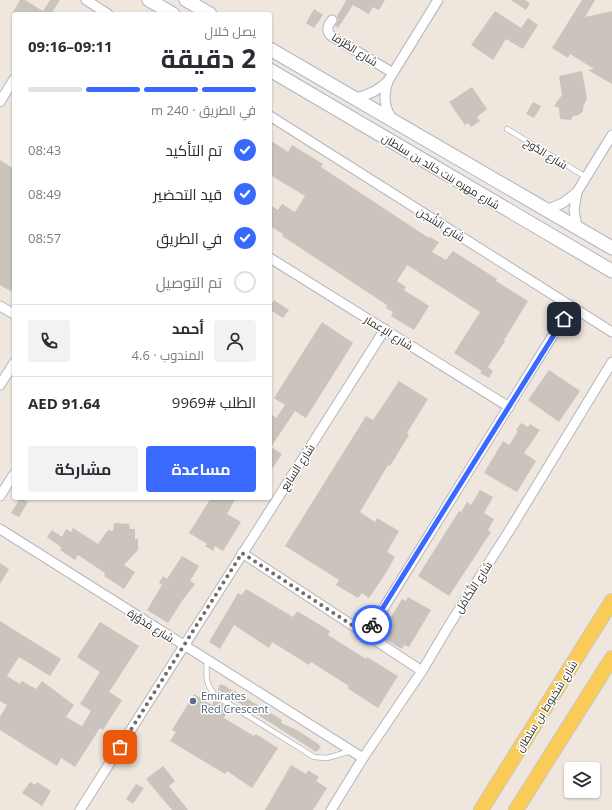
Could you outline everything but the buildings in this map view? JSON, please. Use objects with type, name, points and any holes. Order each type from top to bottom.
[{"type":"main road","name":"شارع شخبوط بن سلطان","points":[[481,810],[612,601]]},
{"type":"main road","points":[[516,810],[612,658]]},
{"type":"street","points":[[86,0],[105,12]]},
{"type":"street","points":[[149,0],[170,12]]},
{"type":"street","points":[[186,0],[207,12]]},
{"type":"street","points":[[354,98],[369,95],[383,86],[391,77],[438,0]]},
{"type":"street","name":"شارع الطَّرْفا","points":[[332,20],[328,27],[330,35],[391,77]]},
{"type":"street","name":"شارع مهره بنت خالد بن سلطان","points":[[272,50],[612,248]]},
{"type":"street","name":"شارع مهره بنت خالد بن سلطان","points":[[272,71],[612,271]]},
{"type":"street","points":[[391,77],[384,96],[385,105],[392,120]]},
{"type":"street","points":[[0,102],[12,82]]},
{"type":"street","name":"شارع الشَّجَن","points":[[272,117],[612,332]]},
{"type":"street","points":[[546,210],[563,203],[577,192],[612,134]]},
{"type":"street","points":[[577,192],[574,210],[577,227]]},
{"type":"street","name":"شارع الإعمار","points":[[272,259],[509,407]]},
{"type":"street","points":[[0,306],[12,313]]},
{"type":"street","points":[[367,635],[571,306]]},
{"type":"street","name":"شارع السابع","points":[[80,810],[385,329]]},
{"type":"street","name":"شارع التَّكَامُل","points":[[331,810],[363,758],[422,671],[612,362]]},
{"type":"street","points":[[0,385],[12,365]]},
{"type":"street","points":[[0,496],[12,477]]},
{"type":"street","name":"شارع مْدَوَّرَة","points":[[0,529],[363,758]]},
{"type":"street","points":[[242,553],[422,671]]},
{"type":"lane","name":"شارع الدُّوح","points":[[507,129],[586,177]]},
{"type":"lane","points":[[207,660],[207,683],[209,688],[216,696],[314,757],[327,758],[351,751]]},
{"type":"way so far","points":[[120,747],[242,553],[367,635],[372,625]]},
{"type":"place","name":"Emirates Red Crescent","points":[[193,701]]},
{"type":"route","points":[[372,625],[564,319]]}]
